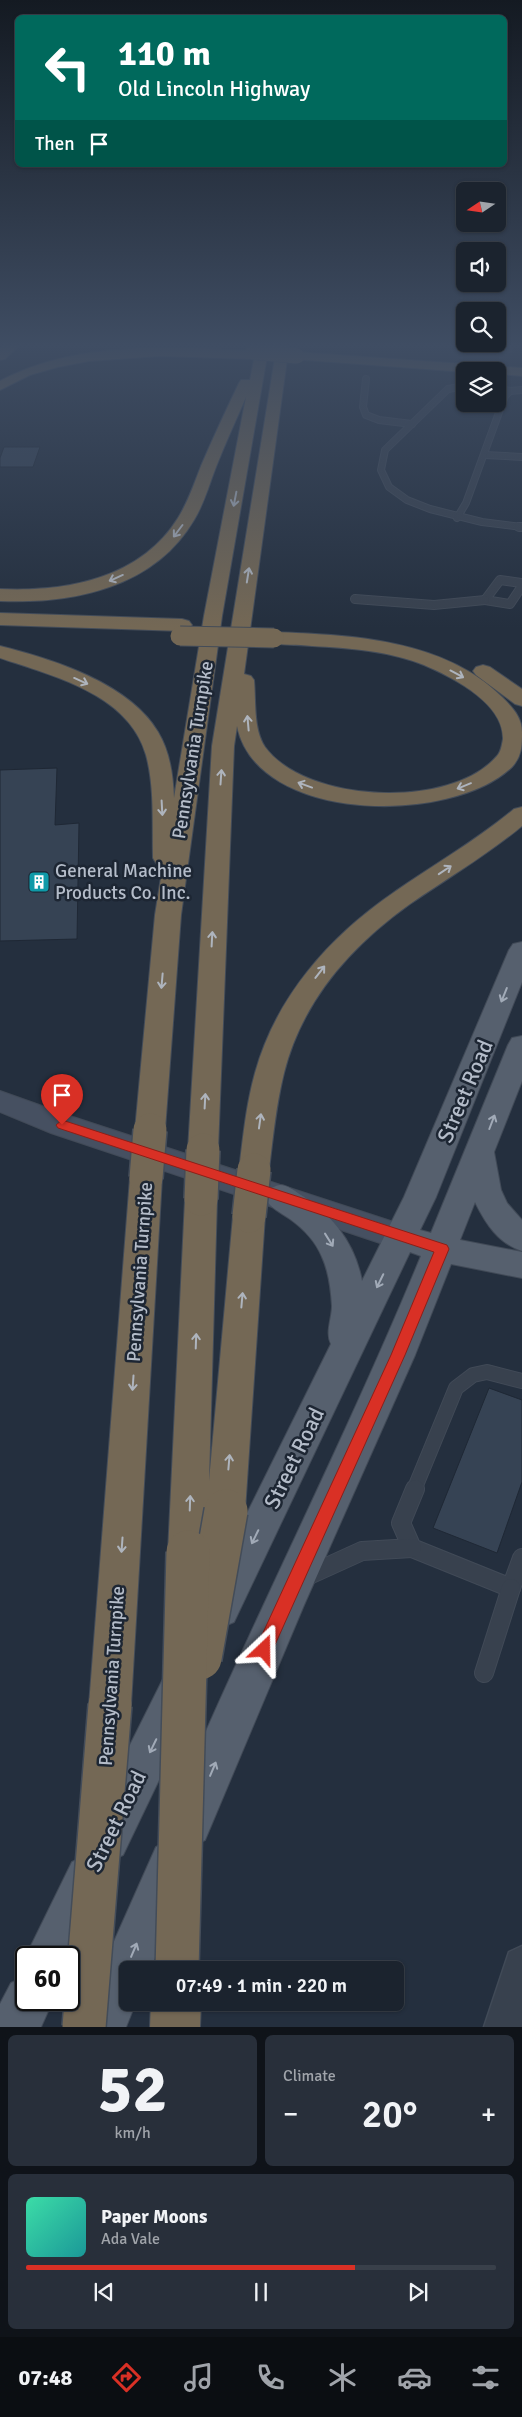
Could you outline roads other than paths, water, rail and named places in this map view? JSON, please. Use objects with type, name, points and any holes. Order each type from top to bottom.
[{"type":"highway","points":[[0,596],[38,596],[86,589],[130,571],[158,553],[185,521],[220,440]]},
{"type":"highway","name":"Pennsylvania Turnpike","points":[[84,2027],[110,1705],[146,1178],[168,915],[213,616],[244,440]]},
{"type":"highway","name":"Pennsylvania Turnpike","points":[[177,1961],[185,1743],[188,1552],[202,1150],[220,784],[223,746],[269,440]]},
{"type":"highway","points":[[0,619],[181,631]]},
{"type":"highway","points":[[241,623],[248,733],[262,758],[290,779],[321,790],[357,798],[412,798],[446,792],[473,783],[495,770],[509,754],[514,738],[511,722],[506,714],[486,693],[456,673],[418,658],[378,647],[274,633]]},
{"type":"highway","points":[[0,631],[274,633],[340,630],[410,642],[454,656],[491,676],[522,700]]},
{"type":"highway","points":[[0,652],[63,673],[97,688],[125,708],[146,730],[157,755],[160,770],[168,915]]},
{"type":"highway","points":[[185,1743],[226,1511],[249,1216],[261,1116],[274,1058],[298,1004],[332,957],[374,919],[498,834],[522,814]]},
{"type":"highway","points":[[175,2027],[176,2011]]},
{"type":"main road","name":"Street Road","points":[[55,1946],[401,1237],[472,1074],[522,950]]},
{"type":"main road","name":"Street Road","points":[[101,2027],[294,1582],[398,1355],[522,1045]]},
{"type":"main road","points":[[0,1101],[62,1125],[401,1237],[442,1249],[522,1265]]},
{"type":"main road","points":[[480,1154],[482,1181],[489,1201],[502,1220],[522,1238]]},
{"type":"main road","points":[[280,1197],[313,1220],[330,1240],[342,1267],[349,1302],[346,1335],[336,1372]]},
{"type":"main road","points":[[15,2027],[23,2011]]},
{"type":"street","points":[[503,2027],[522,1965]]},
{"type":"lane","points":[[396,440],[385,450],[380,460],[380,472],[388,485],[405,498],[436,512],[456,518],[522,527]]},
{"type":"lane","points":[[456,518],[466,503],[490,440]]},
{"type":"lane","points":[[485,455],[522,457]]},
{"type":"lane","points":[[355,599],[434,605],[485,600],[510,604],[522,585],[500,580],[485,600]]},
{"type":"lane","points":[[412,1548],[401,1523],[456,1388],[472,1374],[492,1371],[522,1381]]},
{"type":"lane","points":[[294,1582],[362,1551],[412,1548],[512,1588]]},
{"type":"lane","points":[[484,1672],[522,1558]]},
{"type":"place","name":"General Machine Products Co. Inc.","points":[[39,882]]}]
